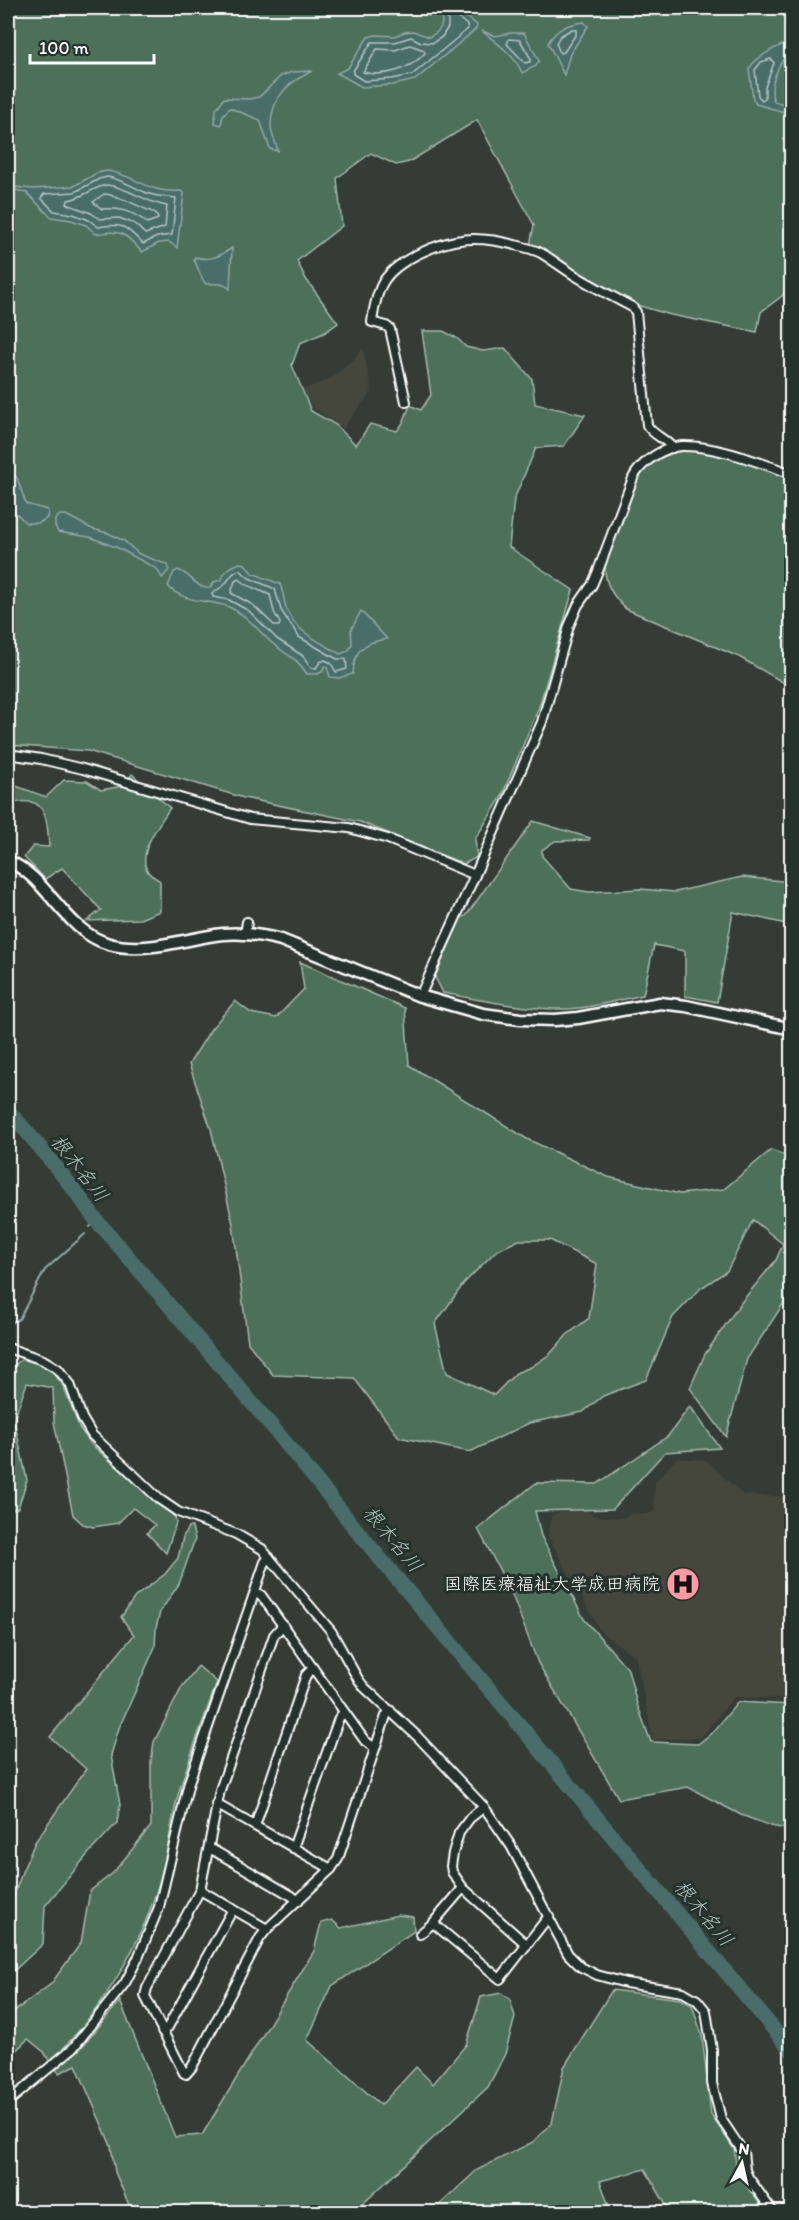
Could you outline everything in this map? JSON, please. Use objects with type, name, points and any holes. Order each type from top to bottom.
[{"type":"street","points":[[406,402],[390,329],[372,322],[384,280],[405,260],[450,241],[474,238],[496,240],[539,252],[577,277],[632,307],[636,312],[647,425],[654,434],[672,448]]},
{"type":"street","points":[[420,996],[542,722],[569,626],[578,605],[592,585],[633,478],[640,466],[672,448],[684,446],[761,462],[792,474]]},
{"type":"street","points":[[8,754],[83,769],[250,819],[349,828],[388,839],[475,875]]},
{"type":"street","points":[[8,861],[29,875],[76,926],[110,944],[140,946],[167,944],[224,934],[261,935],[282,940],[420,996],[483,1014],[539,1020],[578,1018],[647,1004],[673,1004],[792,1029]]},
{"type":"street","points":[[245,934],[247,922]]},
{"type":"street","points":[[8,1348],[43,1360],[58,1369],[70,1384],[82,1418],[92,1434],[159,1499],[183,1514],[248,1540],[262,1549],[331,1630],[358,1679],[484,1807],[512,1846],[568,1954],[581,1967],[597,1976],[683,1992],[696,2000],[706,2012],[712,2050],[712,2083],[721,2119],[743,2152],[748,2177],[773,2212]]},
{"type":"street","points":[[8,2102],[73,2048],[125,1983],[138,1958],[159,1908],[189,1782],[265,1562],[269,1557]]},
{"type":"street","points":[[255,1592],[261,1595],[284,1625],[365,1741],[375,1748]]},
{"type":"street","points":[[284,1625],[274,1635],[216,1804],[200,1890],[147,1988],[145,1996],[184,2073],[186,2074],[192,2067],[267,1929],[331,1869],[338,1859],[390,1710]]},
{"type":"street","points":[[255,1826],[306,1674],[313,1668]]},
{"type":"street","points":[[293,1848],[339,1718],[344,1712]]},
{"type":"street","points":[[216,1804],[331,1869]]},
{"type":"street","points":[[484,1807],[464,1825],[459,1833],[453,1853],[452,1872],[463,1888],[526,1945]]},
{"type":"street","points":[[208,1850],[213,1850],[298,1901]]},
{"type":"street","points":[[420,1934],[433,1923],[463,1888]]},
{"type":"street","points":[[200,1890],[267,1929]]},
{"type":"street","points":[[162,2031],[168,2026],[233,1909]]},
{"type":"street","points":[[433,1923],[500,1978],[549,1916]]},
{"type":"shaded area","points":[[363,348],[372,391],[343,428],[312,407],[304,389],[330,379],[354,359]]},
{"type":"shaded area","name":"国際医療福祉大学成田病院","points":[[677,1458],[706,1460],[743,1495],[791,1497],[791,1699],[734,1697],[701,1738],[653,1740],[636,1657],[601,1632],[548,1536],[551,1516],[567,1509],[587,1511],[594,1516],[623,1518],[630,1514],[648,1514],[654,1511],[655,1482]]},
{"type":"green space","points":[[8,8],[791,8],[791,284],[782,296],[761,312],[757,332],[671,315],[640,306],[530,245],[534,225],[477,120],[409,162],[396,165],[371,153],[337,178],[342,226],[297,261],[306,279],[338,323],[324,333],[300,343],[292,365],[311,411],[336,425],[356,445],[370,424],[397,431],[410,405],[421,410],[431,395],[422,331],[443,331],[457,338],[466,347],[483,351],[505,348],[532,379],[535,404],[585,415],[564,446],[536,448],[514,499],[509,547],[573,590],[539,707],[501,798],[475,839],[477,857],[464,864],[360,822],[244,798],[88,751],[8,745]]},
{"type":"green space","points":[[678,451],[721,455],[791,478],[791,687],[739,657],[626,609],[609,587],[605,575],[606,561],[637,477],[655,461]]},
{"type":"green space","points":[[132,774],[170,808],[155,830],[145,856],[148,872],[160,881],[160,911],[140,919],[87,921],[101,910],[62,868],[45,879],[24,857],[33,846],[49,847],[47,826],[42,810],[37,804],[21,802],[8,805],[8,783],[46,797],[64,780],[87,781],[101,790],[123,786]]},
{"type":"green space","points":[[533,821],[590,838],[589,840],[555,841],[542,850],[542,856],[571,889],[589,892],[640,889],[675,892],[742,877],[791,882],[791,925],[733,912],[717,1002],[685,996],[685,951],[654,945],[643,995],[588,1007],[555,1009],[485,1001],[443,993],[435,977],[461,918],[466,916]]},
{"type":"green space","points":[[300,962],[405,1008],[409,1065],[527,1139],[608,1177],[680,1194],[724,1189],[771,1150],[791,1158],[791,1292],[747,1359],[726,1437],[690,1388],[705,1354],[743,1300],[776,1260],[783,1244],[753,1220],[727,1271],[701,1288],[673,1317],[646,1380],[603,1396],[583,1412],[529,1423],[470,1452],[399,1437],[354,1378],[273,1375],[248,1343],[233,1224],[211,1129],[189,1064],[211,1029],[235,1001],[251,1013],[276,1018],[304,989]],"holes":[[[519,1240],[550,1240],[597,1264],[589,1318],[567,1335],[550,1354],[531,1367],[516,1373],[494,1395],[447,1373],[435,1324],[464,1283],[496,1251]]]},
{"type":"green space","points":[[22,1359],[40,1364],[52,1371],[63,1385],[80,1429],[92,1445],[175,1517],[176,1523],[166,1553],[147,1533],[155,1525],[133,1508],[118,1523],[93,1527],[83,1524],[73,1515],[54,1422],[53,1388],[27,1383],[14,1419],[27,1480],[18,1508],[8,1511],[8,1379],[10,1369]]},
{"type":"green space","points":[[690,1406],[720,1448],[665,1452],[613,1509],[535,1511],[541,1536],[584,1619],[628,1669],[637,1704],[651,1742],[698,1744],[714,1731],[738,1702],[791,1705],[791,1830],[771,1826],[741,1815],[688,1787],[619,1799],[538,1663],[511,1592],[478,1529],[536,1483],[597,1484],[668,1436]]},
{"type":"green space","points":[[188,1527],[192,1527],[195,1539],[179,1584],[160,1612],[155,1647],[119,1728],[111,1755],[120,1805],[117,1823],[45,1906],[43,1944],[8,1976],[8,1914],[22,1872],[35,1842],[86,1769],[50,1737],[134,1635],[121,1617],[135,1597],[165,1574],[178,1558]]},
{"type":"green space","points":[[198,1666],[217,1682],[178,1795],[160,1880],[142,1931],[102,2001],[69,2043],[50,2062],[44,2052],[28,2039],[8,2058],[8,2016],[51,1984],[81,1943],[90,1891],[113,1873],[151,1826],[151,1761],[154,1742],[182,1687]]},
{"type":"green space","points":[[398,1915],[413,1917],[414,1931],[332,1986],[307,2040],[381,2105],[416,2067],[433,2084],[466,2045],[481,1997],[501,1993],[510,1999],[515,2017],[505,2054],[488,2087],[354,2212],[132,2212],[115,2172],[111,2146],[76,2065],[59,2073],[56,2069],[81,2048],[120,2001],[175,2137],[202,2135],[314,1951],[321,1923],[332,1920],[341,1928]]},
{"type":"green space","points":[[612,1990],[680,1999],[692,2005],[702,2035],[711,2115],[734,2149],[737,2173],[766,2212],[670,2212],[645,2169],[600,2181],[611,2212],[432,2212],[477,2170],[533,2142],[552,2123],[564,2067]]},
{"type":"water","points":[[442,8],[455,8],[477,25],[476,29],[415,80],[393,85],[362,87],[337,73],[348,68],[368,37],[394,36],[413,31],[429,37],[434,34],[442,25]]},
{"type":"water","points":[[584,22],[588,26],[570,54],[564,75],[548,43],[563,28]]},
{"type":"water","points":[[482,31],[495,36],[524,33],[539,61],[536,66],[522,73],[510,55]]},
{"type":"water","points":[[791,42],[791,51],[779,67],[773,81],[772,95],[774,101],[791,107],[791,114],[756,104],[753,99],[749,69],[756,60],[768,52]]},
{"type":"water","points":[[312,71],[289,85],[275,105],[271,127],[278,151],[270,149],[260,120],[230,108],[223,115],[221,125],[215,123],[216,109],[224,98],[259,97],[281,76],[292,72]]},
{"type":"water","points":[[107,171],[126,176],[159,190],[184,193],[177,248],[169,242],[159,243],[142,252],[131,240],[117,232],[96,234],[86,225],[51,217],[27,193],[8,188],[74,186],[97,173]]},
{"type":"water","points":[[232,248],[230,289],[222,284],[206,284],[194,260],[195,257],[205,259],[214,257]]},
{"type":"water","points":[[8,469],[17,478],[26,504],[47,510],[47,518],[39,523],[26,523],[8,505]]},
{"type":"water","points":[[60,515],[66,515],[92,529],[108,533],[124,541],[139,554],[168,565],[169,570],[162,578],[157,569],[118,548],[90,537],[58,532],[55,520]]},
{"type":"water","points":[[240,563],[245,564],[252,573],[280,584],[286,608],[301,630],[340,654],[348,651],[352,644],[351,630],[361,611],[387,639],[372,642],[362,648],[356,658],[353,674],[339,678],[330,677],[327,667],[324,666],[323,671],[318,674],[307,674],[295,660],[272,643],[236,610],[182,596],[168,586],[174,572],[178,570],[197,584],[210,588],[214,582],[221,580],[228,569]]},
{"type":"waterway","name":"根木名川","points":[[8,1111],[53,1163],[99,1224],[275,1430],[792,2051]]},
{"type":"waterway","name":"根木名川","points":[[90,1227],[95,1221]]},
{"type":"waterway","points":[[8,1324],[19,1319],[45,1270],[85,1234]]},
{"type":"place","name":"国際医療福祉大学成田病院","points":[[683,1584]]}]
